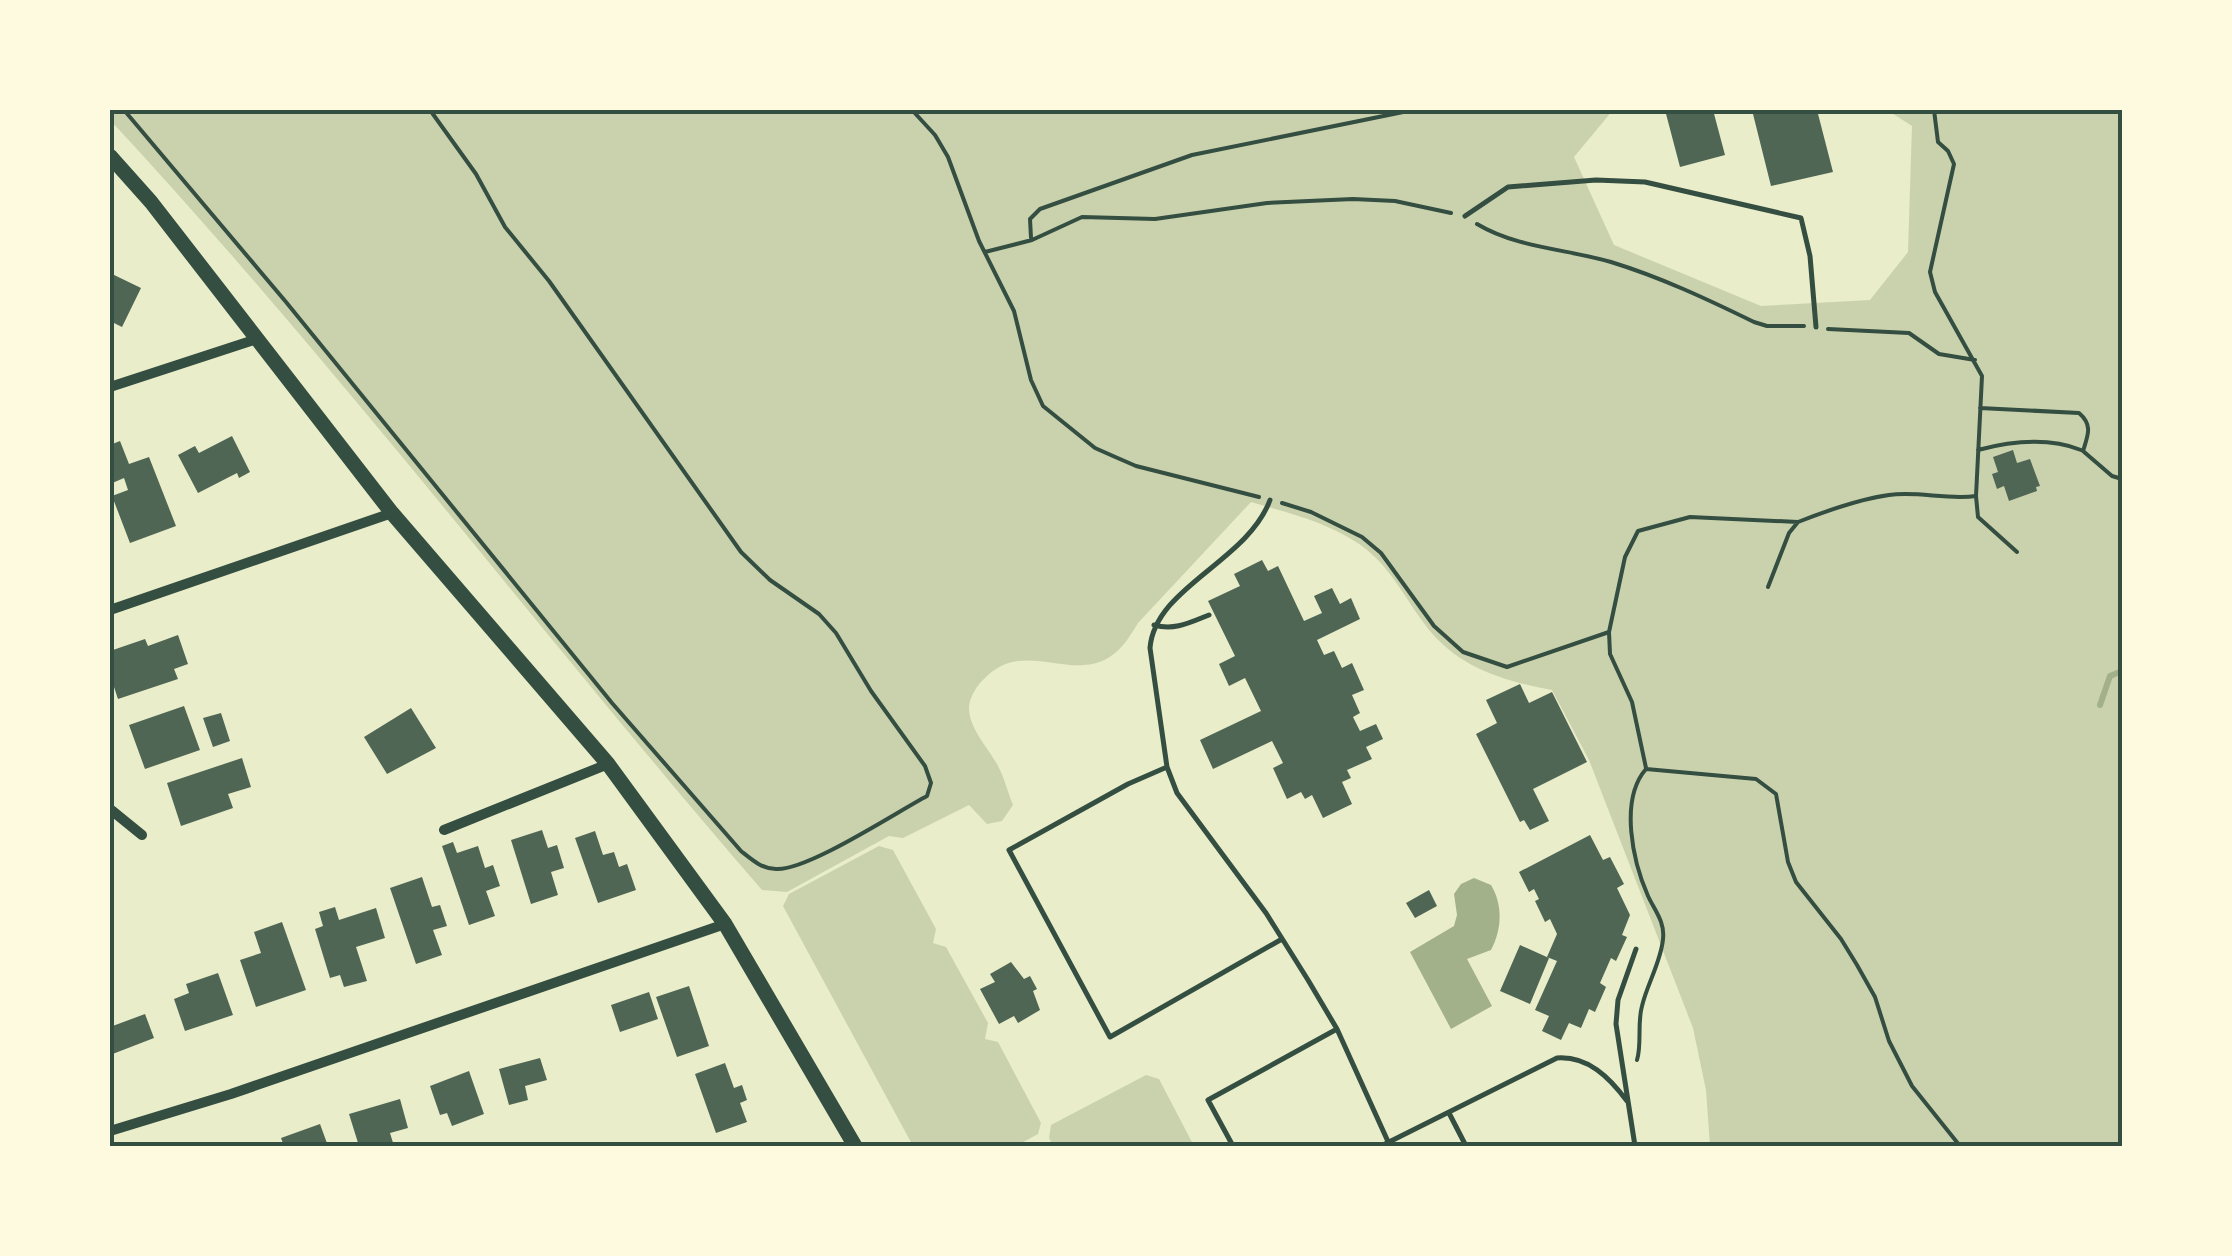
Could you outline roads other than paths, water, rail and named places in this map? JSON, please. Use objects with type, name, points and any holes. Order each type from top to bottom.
[{"type":"main road","points":[[110,156],[151,202],[392,513],[608,764],[725,924],[855,1146]]},
{"type":"street","points":[[110,388],[257,339]]},
{"type":"street","points":[[110,610],[392,513]]},
{"type":"street","points":[[444,830],[608,764]]},
{"type":"street","points":[[110,808],[142,835]]},
{"type":"street","points":[[110,1131],[230,1094],[725,924]]},
{"type":"lane","points":[[1464,216],[1508,186],[1596,180],[1645,182],[1801,218],[1810,256],[1816,326]]},
{"type":"lane","points":[[1270,500],[1259,526],[1248,538],[1163,610],[1154,626],[1150,648],[1167,768],[1178,793],[1282,938],[1337,1030],[1390,1144]]},
{"type":"lane","points":[[1154,626],[1181,626],[1210,615]]},
{"type":"lane","points":[[1167,768],[1128,784],[1009,850],[1110,1036],[1282,938]]},
{"type":"lane","points":[[1635,1146],[1616,1040],[1618,1000],[1636,949]]},
{"type":"lane","points":[[1233,1146],[1208,1100],[1337,1030]]},
{"type":"lane","points":[[1381,1146],[1557,1058],[1580,1059],[1592,1066],[1627,1101]]},
{"type":"lane","points":[[1449,1113],[1466,1146]]},
{"type":"waterway","points":[[2100,705],[2110,676],[2122,671]]}]
